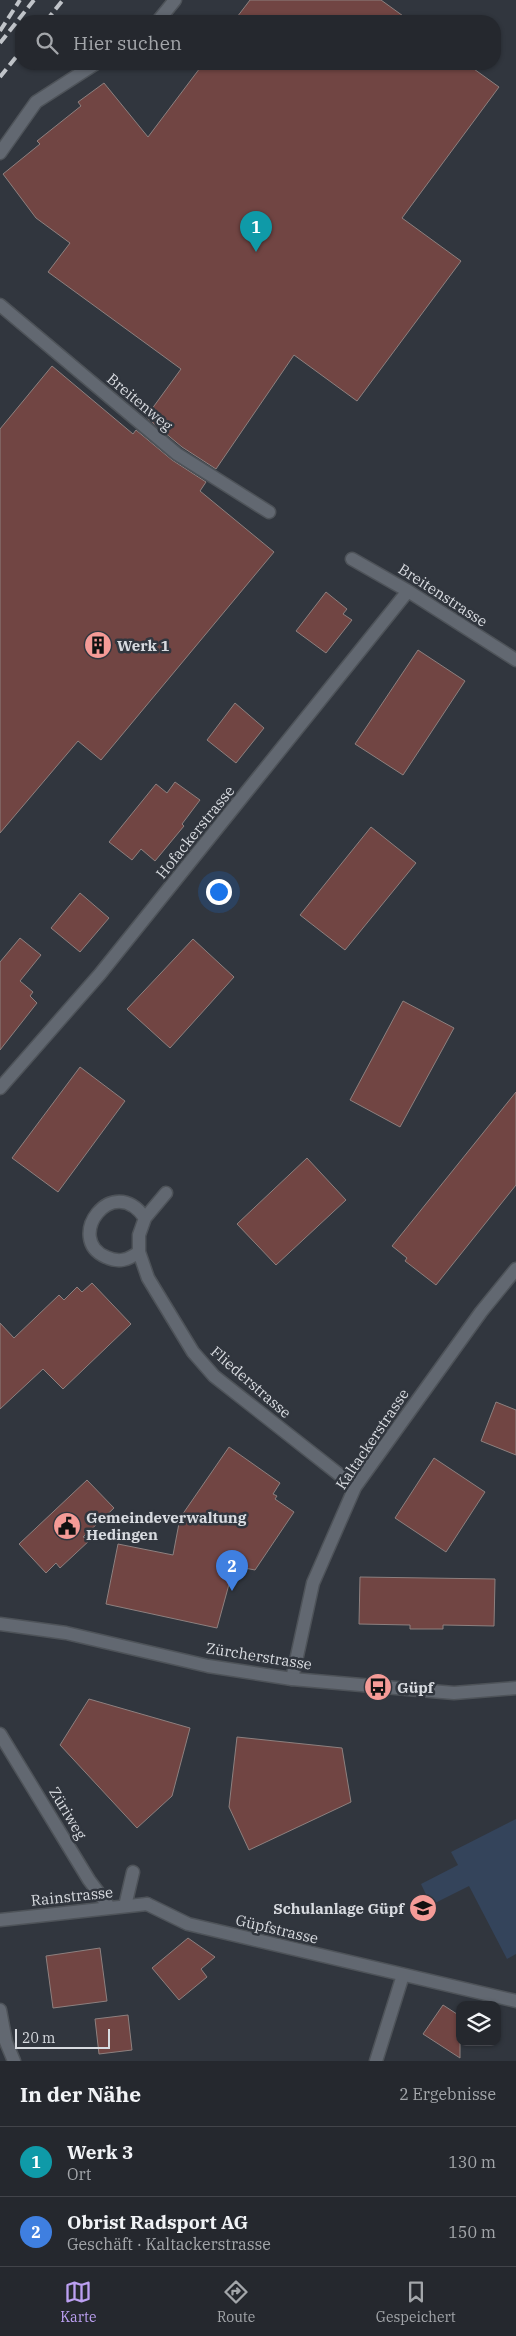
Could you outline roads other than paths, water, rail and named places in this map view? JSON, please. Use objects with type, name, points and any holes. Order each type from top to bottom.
[{"type":"street","points":[[163,15],[176,0]]},
{"type":"street","points":[[0,153],[36,102],[87,70]]},
{"type":"street","name":"Breitenweg","points":[[0,305],[177,454],[269,512]]},
{"type":"street","name":"Breitenstrasse","points":[[352,559],[408,591],[516,660]]},
{"type":"street","name":"Hofackerstrasse","points":[[0,1088],[100,974],[408,591]]},
{"type":"street","name":"Fliederstrasse","points":[[166,1193],[145,1218],[139,1235],[139,1252],[148,1278],[192,1352],[214,1376],[355,1487]]},
{"type":"street","points":[[139,1252],[121,1260],[103,1256],[91,1241],[91,1223],[98,1210],[113,1202],[132,1205],[145,1218]]},
{"type":"street","name":"Kaltackerstrasse","points":[[292,1679],[313,1583],[355,1487],[480,1312],[516,1269]]},
{"type":"street","name":"Zürcherstrasse","points":[[0,1624],[66,1633],[208,1666],[292,1679],[454,1693],[516,1688]]},
{"type":"street","name":"Züriweg","points":[[0,1734],[89,1880],[110,1908]]},
{"type":"street","points":[[125,1906],[133,1872]]},
{"type":"street","name":"Rainstrasse","points":[[0,1920],[147,1904]]},
{"type":"street","name":"Güpfstrasse","points":[[147,1904],[188,1924],[516,2001]]},
{"type":"street","points":[[376,2061],[403,1975]]},
{"type":"street","points":[[0,2010],[6,2042],[14,2061]]},
{"type":"railway","points":[[0,31],[20,0]]},
{"type":"railway","points":[[22,15],[34,0]]},
{"type":"railway","points":[[51,15],[63,0]]},
{"type":"railway","points":[[0,43],[15,24]]},
{"type":"railway","points":[[0,77],[15,58]]},
{"type":"place","name":"Werk 3","points":[[256,252]]},
{"type":"place","name":"Werk 1","points":[[98,645]]},
{"type":"place","name":"Gemeindeverwaltung Hedingen","points":[[67,1526]]},
{"type":"place","name":"Obrist Radsport AG","points":[[232,1591]]},
{"type":"place","name":"Güpf","points":[[378,1687]]},
{"type":"place","name":"Schulanlage Güpf","points":[[423,1908]]}]
